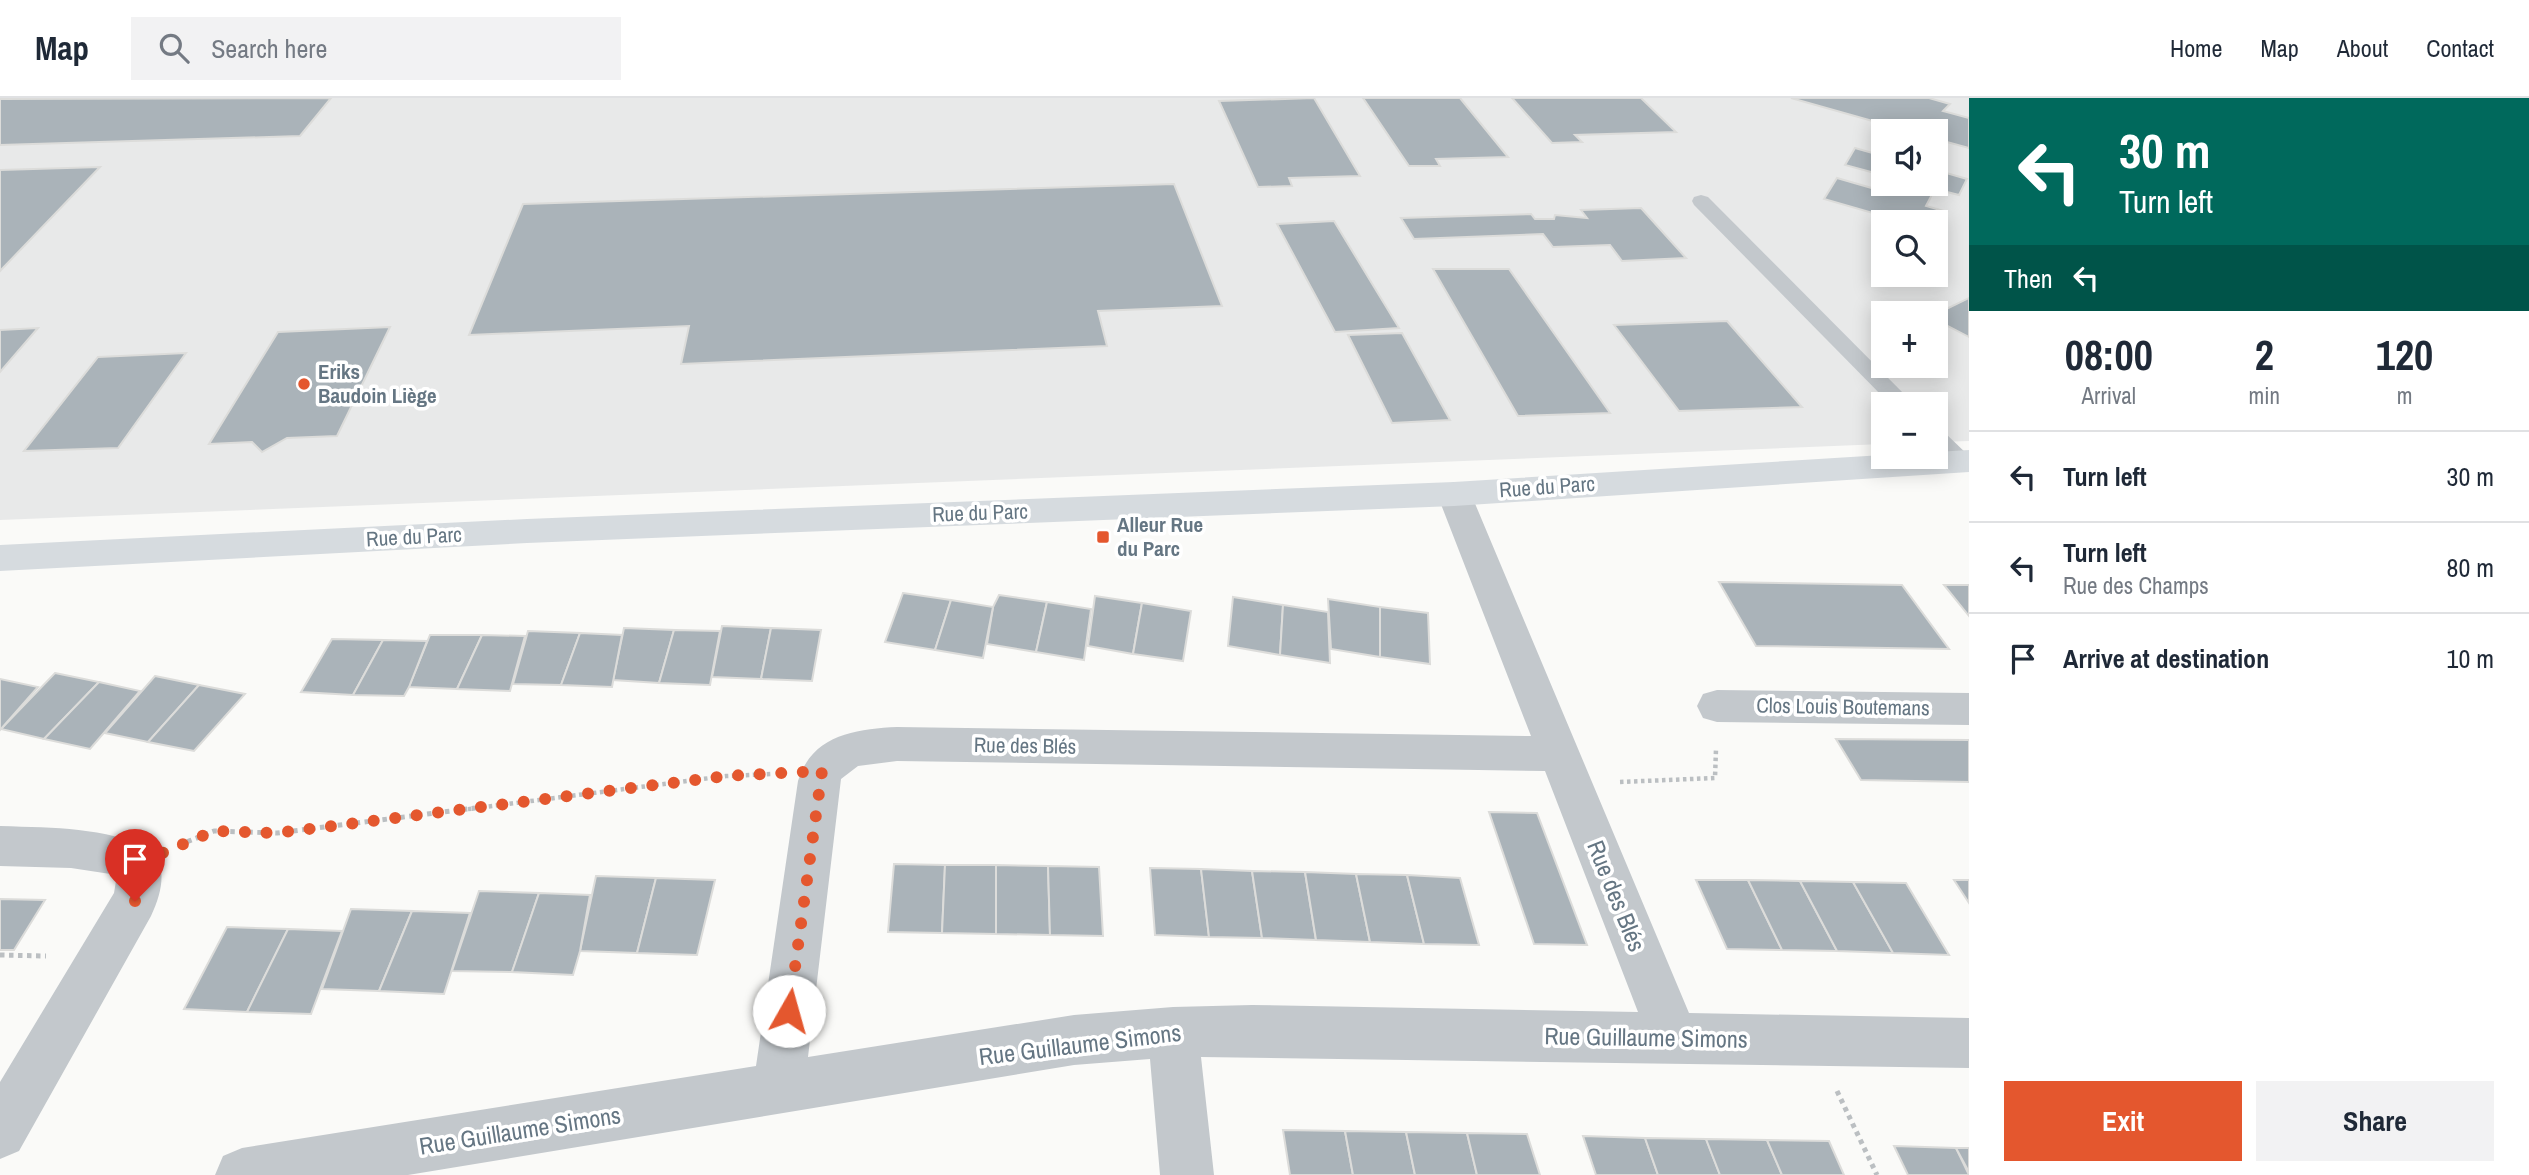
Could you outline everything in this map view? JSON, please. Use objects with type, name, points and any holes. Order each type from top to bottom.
[{"type":"street","name":"Rue du Parc","points":[[0,558],[527,531],[1454,494],[1965,461]]},
{"type":"street","name":"Rue des Blés","points":[[1454,494],[1674,1038]]},
{"type":"street","name":"Clos Louis Boutemans","points":[[1717,706],[1969,709]]},
{"type":"street","name":"Rue des Blés","points":[[822,771],[841,753],[867,746],[897,744],[1564,769]]},
{"type":"street","points":[[778,1090],[822,771]]},
{"type":"street","points":[[0,846],[87,849],[118,853],[139,863],[140,883],[135,901],[0,1132]]},
{"type":"street","name":"Rue Guillaume Simons","points":[[275,1172],[1074,1040],[1173,1032],[1252,1030],[1969,1044]]},
{"type":"street","points":[[1173,1032],[1187,1175]]},
{"type":"lane","points":[[1701,201],[1891,392]]},
{"type":"lane","name":"Rue du Parc","points":[[1948,447],[1965,461]]},
{"type":"path","points":[[1564,769],[1715,778],[1717,706]]},
{"type":"path","points":[[139,863],[214,831],[277,833],[726,776],[822,771]]},
{"type":"path","points":[[1812,1040],[1877,1175]]},
{"type":"shaded area","points":[[0,98],[1969,98],[1969,441],[1948,442],[1948,392],[1871,392],[1871,444],[0,520]]},
{"type":"building","points":[[331,98],[300,136],[0,145],[0,99]]},
{"type":"building","points":[[1314,98],[1360,176],[1289,178],[1292,186],[1258,187],[1219,101]]},
{"type":"building","points":[[1363,98],[1460,98],[1508,157],[1436,159],[1440,166],[1409,166]]},
{"type":"building","points":[[1512,98],[1641,98],[1676,132],[1575,135],[1582,142],[1552,143]]},
{"type":"building","points":[[1791,98],[1929,98],[1950,104],[1943,111],[1969,118],[1969,148],[1948,142],[1948,119],[1871,121]]},
{"type":"building","points":[[1855,148],[1871,153],[1871,172],[1845,165]]},
{"type":"building","points":[[100,167],[0,271],[0,170]]},
{"type":"building","points":[[1948,173],[1967,179],[1959,195],[1948,192]]},
{"type":"building","points":[[1837,178],[1871,188],[1871,196],[1931,196],[1926,206],[1940,210],[1871,210],[1871,213],[1824,199]]},
{"type":"building","points":[[1174,184],[1222,306],[1098,311],[1107,346],[681,364],[689,326],[469,335],[523,204]]},
{"type":"building","points":[[1641,208],[1686,258],[1622,261],[1610,245],[1553,247],[1543,234],[1414,239],[1401,218],[1531,214],[1535,219],[1554,219],[1555,215],[1587,218],[1581,210]]},
{"type":"building","points":[[1334,221],[1399,328],[1335,332],[1277,224]]},
{"type":"building","points":[[1433,269],[1509,269],[1610,413],[1518,416]]},
{"type":"building","points":[[1969,298],[1969,337],[1948,326],[1948,308]]},
{"type":"building","points":[[1727,321],[1802,407],[1679,411],[1614,325]]},
{"type":"building","name":"Eriks Baudoin Liège","points":[[390,327],[337,436],[287,438],[262,452],[252,442],[209,444],[278,332]]},
{"type":"building","points":[[38,328],[0,372],[0,330]]},
{"type":"building","points":[[1402,333],[1450,420],[1392,423],[1348,335]]},
{"type":"building","points":[[186,353],[118,448],[24,451],[98,357]]},
{"type":"building","points":[[1719,582],[1902,585],[1949,649],[1756,646]]},
{"type":"building","points":[[1944,585],[1969,585],[1969,616]]},
{"type":"building","points":[[903,593],[951,600],[935,650],[885,642]]},
{"type":"building","points":[[999,595],[1047,602],[1036,652],[987,644],[993,607]]},
{"type":"building","points":[[1095,596],[1142,603],[1133,654],[1088,646]]},
{"type":"building","points":[[1233,597],[1283,605],[1280,655],[1228,646]]},
{"type":"building","points":[[1328,599],[1380,607],[1380,657],[1331,649]]},
{"type":"building","points":[[951,600],[993,607],[983,658],[935,650]]},
{"type":"building","points":[[1047,602],[1091,609],[1084,660],[1036,652]]},
{"type":"building","points":[[1142,603],[1191,611],[1183,661],[1133,654]]},
{"type":"building","points":[[1283,605],[1328,612],[1330,663],[1280,655]]},
{"type":"building","points":[[1380,607],[1428,613],[1430,664],[1380,657]]},
{"type":"building","points":[[722,626],[771,628],[761,679],[712,677]]},
{"type":"building","points":[[624,628],[674,630],[659,683],[613,680]]},
{"type":"building","points":[[771,628],[821,630],[812,681],[761,679]]},
{"type":"building","points":[[674,630],[720,631],[710,685],[659,683]]},
{"type":"building","points":[[528,631],[580,633],[561,685],[513,684]]},
{"type":"building","points":[[580,633],[622,635],[612,687],[561,685]]},
{"type":"building","points":[[430,635],[482,635],[457,689],[409,687]]},
{"type":"building","points":[[482,635],[525,636],[510,691],[457,689]]},
{"type":"building","points":[[332,639],[383,640],[353,695],[301,692]]},
{"type":"building","points":[[383,640],[427,641],[409,687],[404,696],[353,695]]},
{"type":"building","points":[[55,673],[99,682],[44,739],[1,729]]},
{"type":"building","points":[[155,676],[199,685],[148,742],[105,733]]},
{"type":"building","points":[[0,679],[38,687],[0,730]]},
{"type":"building","points":[[99,682],[140,691],[90,749],[44,739]]},
{"type":"building","points":[[199,685],[245,694],[194,751],[148,742]]},
{"type":"building","points":[[1836,739],[1969,740],[1969,782],[1861,780]]},
{"type":"building","points":[[1489,812],[1537,813],[1587,945],[1534,944]]},
{"type":"building","points":[[894,864],[945,865],[942,933],[888,932]]},
{"type":"building","points":[[945,865],[996,865],[996,934],[942,933]]},
{"type":"building","points":[[996,865],[1048,866],[1050,935],[996,934]]},
{"type":"building","points":[[1048,866],[1099,867],[1103,936],[1050,935]]},
{"type":"building","points":[[1150,868],[1201,869],[1209,937],[1155,935]]},
{"type":"building","points":[[1201,869],[1252,871],[1262,938],[1209,937]]},
{"type":"building","points":[[1252,871],[1305,872],[1316,940],[1262,938]]},
{"type":"building","points":[[1305,872],[1356,874],[1370,942],[1316,940]]},
{"type":"building","points":[[1356,874],[1407,875],[1424,944],[1370,942]]},
{"type":"building","points":[[1407,875],[1460,878],[1479,945],[1424,944]]},
{"type":"building","points":[[596,876],[656,878],[637,953],[580,951]]},
{"type":"building","points":[[656,878],[715,880],[697,955],[637,953]]},
{"type":"building","points":[[1696,880],[1748,880],[1782,950],[1727,949]]},
{"type":"building","points":[[1748,880],[1800,881],[1837,951],[1782,950]]},
{"type":"building","points":[[1954,880],[1969,880],[1969,903]]},
{"type":"building","points":[[1800,881],[1853,882],[1893,953],[1837,951]]},
{"type":"building","points":[[1853,882],[1906,883],[1949,955],[1893,953]]},
{"type":"building","points":[[479,891],[539,893],[512,972],[452,971]]},
{"type":"building","points":[[539,893],[590,895],[573,975],[512,972]]},
{"type":"building","points":[[0,899],[45,900],[14,950],[0,950]]},
{"type":"building","points":[[351,909],[412,911],[379,991],[322,989]]},
{"type":"building","points":[[412,911],[470,913],[444,994],[379,991]]},
{"type":"building","points":[[227,927],[288,929],[247,1012],[184,1009]]},
{"type":"building","points":[[288,929],[342,931],[311,1014],[247,1012]]},
{"type":"building","points":[[1283,1130],[1345,1131],[1353,1175],[1290,1175]]},
{"type":"building","points":[[1345,1131],[1406,1132],[1415,1175],[1353,1175]]},
{"type":"building","points":[[1406,1132],[1467,1133],[1477,1175],[1415,1175]]},
{"type":"building","points":[[1467,1133],[1527,1134],[1540,1175],[1477,1175]]},
{"type":"building","points":[[1583,1136],[1645,1138],[1658,1175],[1596,1175]]},
{"type":"building","points":[[1645,1138],[1706,1139],[1720,1175],[1658,1175]]},
{"type":"building","points":[[1706,1139],[1767,1140],[1782,1175],[1720,1175]]},
{"type":"building","points":[[1767,1140],[1829,1141],[1844,1175],[1782,1175]]},
{"type":"building","points":[[1894,1146],[1956,1148],[1969,1175],[1908,1175]]},
{"type":"building","points":[[1956,1148],[1969,1148],[1969,1172]]},
{"type":"place","name":"Eriks Baudoin Liège","points":[[304,384]]},
{"type":"place","name":"Alleur Rue du Parc","points":[[1103,537]]},
{"type":"route","points":[[135,901],[140,883],[139,863],[214,831],[277,833],[726,776],[822,771],[789,1011]]}]
